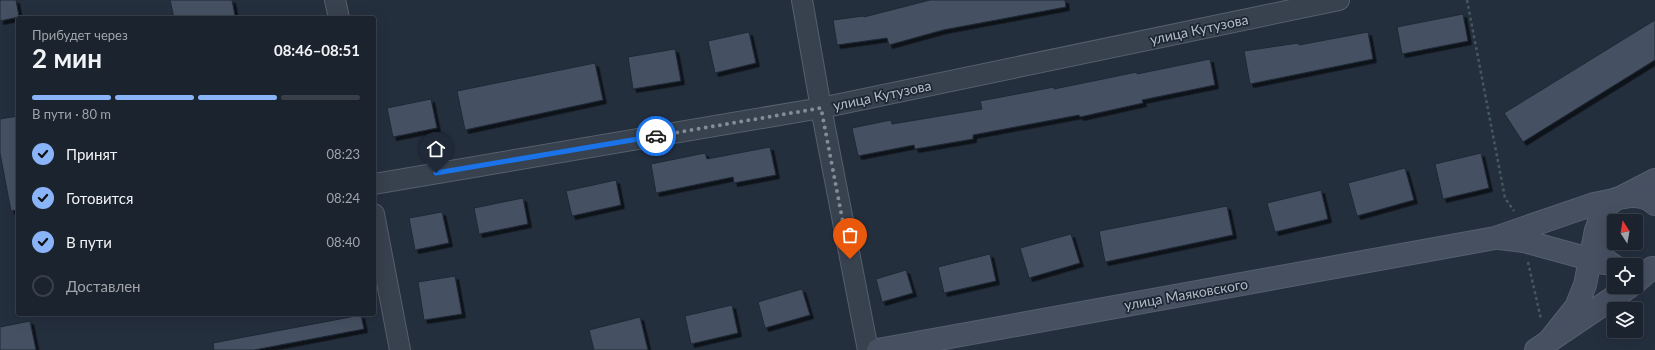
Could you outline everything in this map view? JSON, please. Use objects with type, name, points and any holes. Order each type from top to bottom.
[{"type":"main road","points":[[1542,339],[1576,307],[1585,285],[1596,230],[1601,214],[1618,198],[1655,180]]},
{"type":"main road","points":[[1618,198],[1638,196],[1650,200],[1655,204]]},
{"type":"main road","name":"улица Маяковского","points":[[878,350],[1495,238],[1594,204],[1618,198]]},
{"type":"main road","points":[[1596,230],[1602,256],[1607,260]]},
{"type":"main road","name":"улица Маяковского","points":[[1495,238],[1524,241],[1607,264]]},
{"type":"main road","points":[[1542,339],[1617,294]]},
{"type":"street","points":[[335,0],[339,16]]},
{"type":"street","points":[[802,0],[821,108],[868,350]]},
{"type":"street","name":"улица Кутузова","points":[[376,184],[821,108],[1339,0]]},
{"type":"street","points":[[376,224],[400,350]]},
{"type":"path","points":[[1467,0],[1505,198],[1518,216]]},
{"type":"path","points":[[1528,259],[1542,339]]},
{"type":"building","points":[[0,0],[16,0],[19,16],[0,21]]},
{"type":"building","points":[[170,0],[232,0],[235,16],[174,16]]},
{"type":"building","points":[[930,0],[1065,0],[1066,7],[943,30],[889,45],[887,38],[837,45],[833,20],[864,17]]},
{"type":"building","points":[[1463,14],[1468,41],[1402,54],[1397,27]]},
{"type":"building","points":[[1655,20],[1655,60],[1523,142],[1504,113]]},
{"type":"building","points":[[749,32],[756,63],[715,73],[708,41]]},
{"type":"building","points":[[1368,32],[1373,59],[1250,84],[1244,51],[1298,43],[1299,45]]},
{"type":"building","points":[[675,49],[681,81],[633,89],[628,57]]},
{"type":"building","points":[[1210,59],[1215,85],[1142,100],[1143,103],[1080,117],[1079,115],[973,135],[973,139],[915,149],[914,145],[858,156],[852,128],[891,120],[892,124],[982,109],[980,101],[1054,87],[1054,89],[1137,72],[1137,74]]},
{"type":"building","points":[[595,63],[603,100],[465,130],[457,91]]},
{"type":"building","points":[[431,99],[437,128],[393,137],[387,108]]},
{"type":"building","points":[[16,116],[16,210],[11,211],[0,153],[0,119]]},
{"type":"building","points":[[770,147],[776,175],[734,183],[733,177],[656,193],[651,164],[705,153],[707,159]]},
{"type":"building","points":[[1481,153],[1489,188],[1443,199],[1435,164]]},
{"type":"building","points":[[1405,168],[1414,200],[1357,216],[1348,183]]},
{"type":"building","points":[[616,180],[621,205],[572,216],[566,191]]},
{"type":"building","points":[[1321,190],[1328,219],[1275,232],[1267,203]]},
{"type":"building","points":[[523,198],[528,224],[479,234],[474,208]]},
{"type":"building","points":[[1227,206],[1233,235],[1105,262],[1099,231]]},
{"type":"building","points":[[442,212],[449,243],[415,250],[409,218]]},
{"type":"building","points":[[1071,234],[1080,263],[1029,278],[1020,248]]},
{"type":"building","points":[[990,254],[996,281],[944,293],[938,267]]},
{"type":"building","points":[[906,270],[913,293],[882,302],[876,279]]},
{"type":"building","points":[[455,276],[462,314],[424,320],[418,282]]},
{"type":"building","points":[[802,289],[810,315],[765,328],[758,302]]},
{"type":"building","points":[[732,305],[738,333],[691,344],[685,316]]},
{"type":"building","points":[[356,316],[361,316],[364,329],[254,350],[214,350],[213,343]]},
{"type":"building","points":[[640,317],[648,350],[594,350],[589,330]]},
{"type":"building","points":[[30,321],[36,350],[0,350],[0,327]]},
{"type":"way so far","points":[[656,136],[821,108],[850,259]]},
{"type":"route","points":[[436,173],[656,136]]}]
